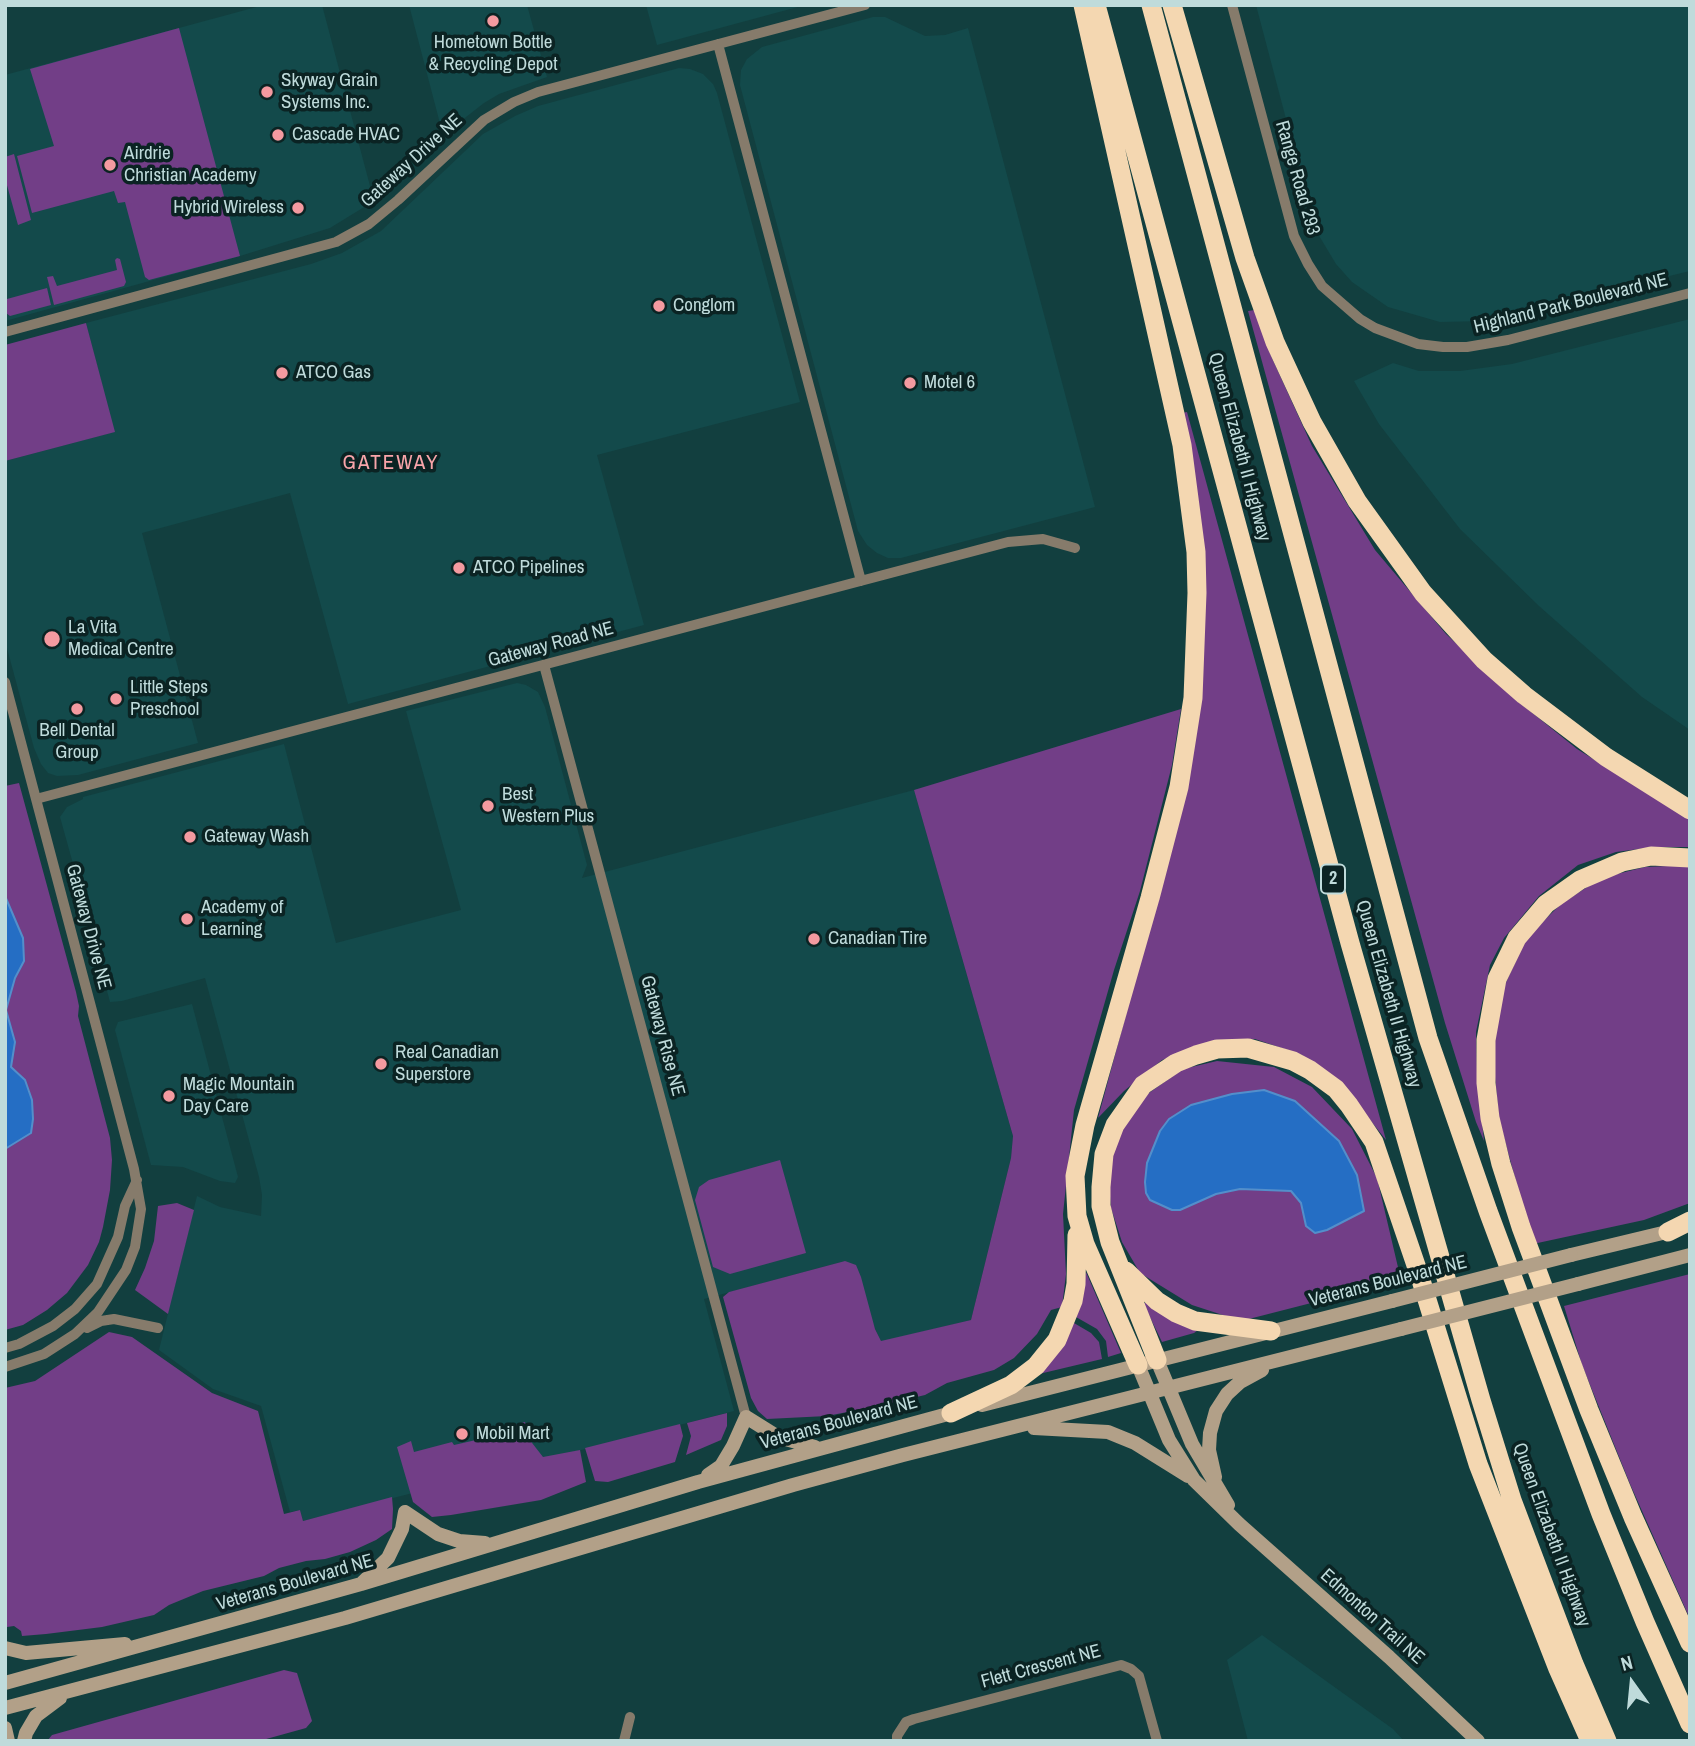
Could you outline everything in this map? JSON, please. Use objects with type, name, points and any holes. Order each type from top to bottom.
[{"type":"highway","points":[[1083,5],[1182,445],[1191,500],[1198,593],[1193,698],[1179,786],[1078,1155],[1074,1195],[1085,1244],[1147,1362]]},
{"type":"highway","name":"Queen Elizabeth II Highway","points":[[1096,5],[1343,917],[1473,1374],[1512,1500],[1574,1664],[1607,1741]]},
{"type":"highway","name":"Queen Elizabeth II Highway","points":[[1151,5],[1428,1038],[1488,1211],[1601,1514],[1690,1724]]},
{"type":"highway","points":[[1172,5],[1245,258],[1275,342],[1311,422],[1357,501],[1423,593],[1484,660],[1524,695],[1606,757],[1690,810]]},
{"type":"highway","points":[[1690,858],[1651,856],[1622,862],[1580,880],[1546,904],[1517,938],[1497,979],[1486,1040],[1486,1083],[1498,1152],[1521,1227],[1594,1422],[1690,1643]]},
{"type":"highway","points":[[1147,1362],[1101,1206],[1104,1154],[1115,1125],[1143,1085],[1176,1063],[1196,1055],[1217,1049],[1248,1048],[1293,1061],[1336,1089],[1374,1142],[1383,1163],[1478,1464],[1558,1670],[1590,1741]]},
{"type":"highway","points":[[951,1413],[1011,1385],[1036,1366],[1057,1340],[1073,1301],[1076,1284],[1077,1216]]},
{"type":"highway","points":[[1668,1231],[1690,1224]]},
{"type":"highway","points":[[1120,1266],[1157,1301],[1180,1315],[1214,1325],[1272,1331]]},
{"type":"main road","name":"Veterans Boulevard NE","points":[[5,1683],[361,1584],[820,1448],[1147,1362],[1668,1231]]},
{"type":"main road","points":[[5,1708],[345,1618],[793,1485],[1690,1255]]},
{"type":"main road","points":[[1218,1488],[1209,1450],[1216,1411],[1227,1394],[1240,1382],[1283,1359]]},
{"type":"main road","name":"Edmonton Trail NE","points":[[1147,1362],[1168,1389],[1192,1444],[1239,1524]]},
{"type":"main road","name":"Edmonton Trail NE","points":[[1147,1362],[1149,1393],[1176,1454],[1194,1480],[1478,1741]]},
{"type":"main road","points":[[698,1482],[721,1466],[746,1417],[778,1437],[820,1448]]},
{"type":"main road","points":[[1015,1427],[1108,1432],[1135,1443],[1194,1480]]},
{"type":"main road","points":[[361,1584],[388,1558],[402,1529],[405,1512],[438,1534],[459,1541],[493,1544]]},
{"type":"main road","points":[[5,1648],[26,1653],[165,1640]]},
{"type":"main road","points":[[24,1741],[36,1716],[72,1690]]},
{"type":"main road","points":[[5,1728],[8,1741]]},
{"type":"street","name":"Gateway Drive NE","points":[[5,332],[336,242],[369,224],[398,200],[470,131],[514,102],[538,92],[865,5]]},
{"type":"street","name":"Range Road 293","points":[[1232,5],[1289,220],[1308,264],[1331,296],[1360,319],[1375,328],[1418,344]]},
{"type":"street","points":[[718,44],[861,581]]},
{"type":"street","name":"Highland Park Boulevard NE","points":[[1418,344],[1443,347],[1487,344],[1690,293]]},
{"type":"street","name":"Gateway Road NE","points":[[36,799],[1008,542],[1043,539],[1075,548]]},
{"type":"street","name":"Gateway Rise NE","points":[[544,665],[746,1417]]},
{"type":"street","name":"Gateway Drive NE","points":[[5,682],[137,1180],[141,1209],[135,1247],[126,1270],[98,1311],[75,1334],[44,1354],[5,1367]]},
{"type":"street","points":[[5,1348],[19,1344],[53,1326],[75,1309],[97,1284],[118,1237],[125,1206],[137,1180]]},
{"type":"street","points":[[75,1334],[101,1321],[114,1319],[158,1328]]},
{"type":"street","name":"Flett Crescent NE","points":[[897,1741],[897,1736],[906,1722],[914,1718],[1121,1665],[1139,1676],[1157,1741]]},
{"type":"street","points":[[624,1741],[630,1717]]},
{"type":"shaded area","name":"Airdrie Christian Academy","points":[[264,5],[322,5],[374,201],[330,228],[240,256],[5,321],[5,75]]},
{"type":"shaded area","points":[[409,5],[527,5],[547,77],[499,94],[443,135]]},
{"type":"shaded area","points":[[646,5],[805,5],[657,45]]},
{"type":"shaded area","points":[[1256,5],[1690,5],[1690,271],[1484,321],[1440,322],[1388,307],[1352,282],[1336,264],[1315,229]]},
{"type":"shaded area","points":[[873,17],[885,17],[925,36],[945,35],[968,28],[1095,507],[901,558],[888,558],[877,553],[867,545],[858,531],[740,85],[741,70],[747,59],[762,47]]},
{"type":"shaded area","name":"Airdrie Christian Academy","points":[[179,28],[240,256],[149,280],[145,277],[125,202],[118,203],[114,191],[32,213],[17,156],[54,146],[30,69]]},
{"type":"shaded area","points":[[679,68],[703,74],[713,84],[717,93],[800,402],[597,455],[644,625],[348,704],[290,493],[142,533],[198,743],[78,775],[57,776],[48,773],[34,748],[5,641],[5,461],[114,432],[86,323],[311,264],[342,253],[381,231],[483,134],[515,116],[538,106]]},
{"type":"shaded area","points":[[14,154],[31,220],[18,225],[5,178],[5,157]]},
{"type":"shaded area","points":[[117,258],[120,259],[126,282],[124,286],[54,305],[47,277],[53,276],[57,286],[117,270]]},
{"type":"shaded area","points":[[47,288],[51,305],[10,316],[6,313],[5,294],[7,299]]},
{"type":"shaded area","points":[[1255,310],[1272,358],[1312,446],[1375,550],[1446,634],[1520,703],[1577,749],[1690,819],[1690,847],[1654,847],[1616,852],[1578,865],[1539,896],[1504,938],[1490,965],[1476,1032],[1484,1141],[1445,1023],[1248,311]]},
{"type":"shaded area","points":[[1690,319],[1690,730],[1642,697],[1539,606],[1460,529],[1379,424],[1354,381],[1393,363],[1419,371],[1460,371],[1512,364]]},
{"type":"shaded area","points":[[86,323],[115,432],[5,461],[5,345]]},
{"type":"shaded area","points":[[1187,412],[1386,1140],[1343,1086],[1302,1055],[1255,1039],[1212,1042],[1162,1060],[1124,1091],[1098,1118],[1125,1018],[1202,678],[1182,413]]},
{"type":"shaded area","points":[[517,683],[538,692],[545,707],[587,865],[582,878],[914,790],[1013,1136],[1011,1158],[971,1320],[881,1342],[845,1261],[704,1299],[734,1411],[303,1521],[300,1510],[290,1512],[261,1406],[213,1389],[159,1350],[197,1196],[220,1207],[261,1216],[259,1177],[205,978],[110,1002],[81,884],[60,817],[67,807],[83,797],[284,744],[336,943],[461,910],[406,711]]},
{"type":"shaded area","points":[[1181,709],[1172,765],[1140,891],[1074,1110],[1063,1214],[1066,1274],[1062,1307],[1051,1310],[1037,1334],[1014,1358],[994,1370],[947,1383],[925,1395],[888,1404],[827,1416],[767,1419],[758,1411],[751,1398],[723,1297],[729,1292],[845,1261],[856,1265],[881,1341],[971,1320],[1011,1158],[1013,1136],[914,790]]},
{"type":"shaded area","points":[[19,783],[76,992],[78,1016],[110,1138],[112,1160],[103,1227],[88,1265],[67,1293],[47,1310],[23,1325],[5,1330],[5,786]]},
{"type":"shaded area","points":[[1690,865],[1690,1203],[1644,1220],[1533,1244],[1499,1119],[1493,1056],[1501,993],[1527,937],[1561,904],[1601,878],[1645,867]]},
{"type":"shaded area","points":[[192,1004],[238,1177],[235,1183],[220,1181],[183,1167],[151,1165],[115,1030],[118,1022]]},
{"type":"shaded area","points":[[1217,1061],[1274,1067],[1312,1087],[1352,1129],[1377,1178],[1401,1280],[1241,1321],[1192,1305],[1140,1273],[1122,1242],[1111,1208],[1108,1174],[1118,1130],[1146,1095],[1183,1069]]},
{"type":"shaded area","points":[[780,1160],[806,1253],[730,1274],[713,1267],[695,1200],[699,1187],[709,1180]]},
{"type":"shaded area","points":[[177,1203],[194,1210],[168,1314],[135,1290],[154,1241],[158,1206]]},
{"type":"shaded area","points":[[1086,1272],[1121,1353],[1108,1357],[1106,1341],[1097,1329],[1076,1317],[1081,1305]]},
{"type":"shaded area","points":[[1690,1274],[1690,1619],[1630,1484],[1582,1365],[1564,1306]]},
{"type":"shaded area","points":[[1143,1303],[1148,1303],[1198,1330],[1162,1342]]},
{"type":"shaded area","points":[[1074,1323],[1091,1333],[1099,1342],[1102,1359],[1039,1374]]},
{"type":"shaded area","points":[[109,1332],[132,1337],[212,1393],[258,1411],[284,1514],[300,1510],[303,1521],[392,1497],[392,1529],[350,1552],[279,1568],[264,1576],[203,1591],[169,1605],[154,1615],[102,1627],[22,1636],[21,1631],[14,1626],[7,1627],[5,1388],[35,1381]]},
{"type":"shaded area","points":[[727,1413],[727,1426],[721,1440],[686,1455],[691,1436],[687,1423]]},
{"type":"shaded area","points":[[525,1422],[529,1439],[543,1457],[580,1450],[586,1482],[541,1500],[451,1515],[432,1517],[413,1502],[397,1447],[411,1441],[414,1452],[452,1442],[454,1445],[476,1440],[481,1434]]},
{"type":"shaded area","points":[[680,1424],[683,1436],[675,1462],[608,1482],[595,1481],[585,1448]]},
{"type":"shaded area","points":[[1262,1635],[1393,1729],[1404,1741],[1248,1741],[1227,1660]]},
{"type":"shaded area","points":[[284,1670],[297,1673],[312,1721],[306,1728],[259,1741],[47,1741],[52,1735]]},
{"type":"water","points":[[5,896],[23,938],[24,961],[15,978],[6,1010],[15,1042],[11,1067],[25,1080],[32,1100],[33,1119],[31,1133],[5,1149]]},
{"type":"water","points":[[1264,1090],[1295,1101],[1339,1141],[1357,1175],[1364,1211],[1327,1230],[1315,1233],[1306,1226],[1301,1203],[1291,1191],[1240,1189],[1216,1194],[1180,1210],[1172,1210],[1150,1200],[1145,1182],[1147,1163],[1160,1131],[1169,1119],[1191,1105],[1232,1094]]},
{"type":"place","name":"Hometown Bottle & Recycling Depot","points":[[493,21]]},
{"type":"place","name":"Skyway Grain Systems Inc.","points":[[267,92]]},
{"type":"place","name":"Cascade HVAC","points":[[278,135]]},
{"type":"place","name":"Airdrie Christian Academy","points":[[110,165]]},
{"type":"place","name":"Hybrid Wireless","points":[[298,208]]},
{"type":"place","name":"Conglom","points":[[659,306]]},
{"type":"place","name":"ATCO Gas","points":[[282,373]]},
{"type":"place","name":"Motel 6","points":[[910,383]]},
{"type":"place","name":"ATCO Pipelines","points":[[459,568]]},
{"type":"place","name":"La Vita Medical Centre","points":[[52,639]]},
{"type":"place","name":"Little Steps Preschool","points":[[116,699]]},
{"type":"place","name":"Bell Dental Group","points":[[77,709]]},
{"type":"place","name":"Best Western Plus","points":[[488,806]]},
{"type":"place","name":"Gateway Wash","points":[[190,837]]},
{"type":"place","name":"Academy of Learning","points":[[187,919]]},
{"type":"place","name":"Canadian Tire","points":[[814,939]]},
{"type":"place","name":"Real Canadian Superstore","points":[[381,1064]]},
{"type":"place","name":"Magic Mountain Day Care","points":[[169,1096]]},
{"type":"place","name":"Mobil Mart","points":[[462,1434]]},
{"type":"district","name":"GATEWAY","points":[[391,463]]}]
